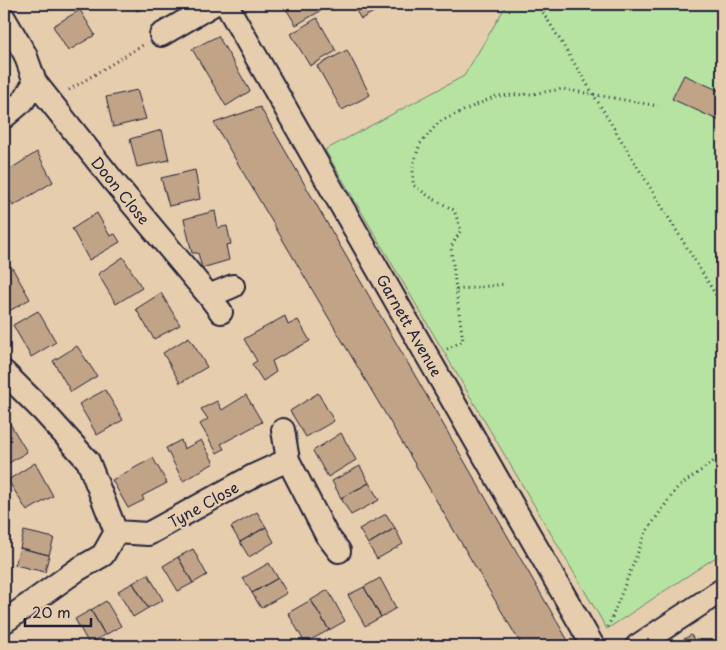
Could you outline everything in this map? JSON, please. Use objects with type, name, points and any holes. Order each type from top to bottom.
[{"type":"street","points":[[161,35],[214,4]]},
{"type":"street","name":"Garnett Avenue","points":[[226,4],[593,646]]},
{"type":"street","points":[[4,18],[25,54],[34,82],[23,101],[4,118]]},
{"type":"street","name":"Doon Close","points":[[34,82],[215,304],[233,286]]},
{"type":"street","points":[[4,372],[43,411],[88,461],[116,532],[103,555],[77,570],[4,622]]},
{"type":"street","points":[[283,430],[288,460],[325,544]]},
{"type":"street","name":"Tyne Close","points":[[116,532],[148,534],[255,475],[288,460]]},
{"type":"street","points":[[637,646],[722,590]]},
{"type":"path","points":[[538,4],[722,305]]},
{"type":"path","points":[[50,102],[161,35]]},
{"type":"path","points":[[443,351],[463,341],[451,247],[461,230],[454,210],[430,197],[414,185],[413,165],[420,144],[439,122],[496,96],[531,94],[563,89],[658,106]]},
{"type":"path","points":[[456,290],[505,284]]},
{"type":"path","points":[[608,629],[646,532],[677,488],[722,455]]},
{"type":"green space","points":[[507,4],[722,4],[722,553],[607,629],[325,150],[464,76]]},
{"type":"building","points":[[48,4],[63,4],[52,10]]},
{"type":"building","points":[[133,4],[150,4],[137,11]]},
{"type":"building","points":[[283,4],[319,4],[322,10],[296,25]]},
{"type":"building","points":[[352,4],[388,4],[361,19]]},
{"type":"building","points":[[80,10],[95,35],[68,51],[53,26]]},
{"type":"building","points":[[317,18],[336,51],[310,66],[291,34]]},
{"type":"building","points":[[218,36],[250,91],[226,106],[192,49]]},
{"type":"building","points":[[347,50],[370,95],[342,110],[317,66]]},
{"type":"building","points":[[684,75],[722,92],[722,122],[672,99]]},
{"type":"building","points":[[137,90],[146,119],[113,127],[106,97]]},
{"type":"building","points":[[260,107],[571,646],[522,646],[214,123]]},
{"type":"building","points":[[162,130],[169,160],[137,167],[130,139]]},
{"type":"building","points":[[37,152],[53,182],[13,206],[4,189],[4,173]]},
{"type":"building","points":[[195,170],[200,199],[169,206],[161,178]]},
{"type":"building","points":[[215,211],[218,228],[227,226],[231,244],[226,245],[229,260],[202,268],[198,253],[192,253],[184,219]]},
{"type":"building","points":[[97,213],[110,236],[115,234],[120,242],[89,260],[72,229]]},
{"type":"building","points":[[123,257],[142,288],[116,304],[98,274]]},
{"type":"building","points":[[11,266],[30,299],[4,314],[4,271]]},
{"type":"building","points":[[161,293],[180,325],[154,339],[136,309]]},
{"type":"building","points":[[38,311],[56,342],[31,357],[13,325]]},
{"type":"building","points":[[285,316],[288,325],[298,320],[310,341],[272,361],[276,372],[263,381],[252,364],[257,361],[244,339]]},
{"type":"building","points":[[189,337],[207,367],[180,383],[163,353]]},
{"type":"building","points":[[77,346],[97,376],[71,392],[53,361]]},
{"type":"building","points":[[105,390],[123,420],[97,435],[79,404]]},
{"type":"building","points":[[318,393],[334,421],[306,437],[290,411]]},
{"type":"building","points":[[246,395],[262,422],[221,444],[224,449],[217,453],[200,424],[208,419],[201,409],[217,401],[222,410]]},
{"type":"building","points":[[9,422],[27,452],[4,466],[4,426]]},
{"type":"building","points":[[341,433],[356,460],[328,477],[313,451]]},
{"type":"building","points":[[181,440],[184,449],[201,440],[214,463],[183,481],[166,448]]},
{"type":"building","points":[[153,458],[167,483],[142,496],[144,500],[128,508],[112,480]]},
{"type":"building","points":[[35,463],[53,496],[27,511],[8,480]]},
{"type":"building","points":[[360,466],[369,483],[341,498],[332,481]]},
{"type":"building","points":[[369,483],[379,500],[351,515],[341,498]]},
{"type":"building","points":[[257,512],[266,527],[240,542],[231,527]]},
{"type":"building","points":[[386,514],[395,528],[368,544],[359,529]]},
{"type":"building","points":[[266,527],[274,542],[249,557],[240,542]]},
{"type":"building","points":[[395,528],[403,544],[377,559],[368,544]]},
{"type":"building","points":[[24,531],[54,538],[49,555],[20,548]]},
{"type":"building","points":[[20,548],[49,555],[45,572],[15,565]]},
{"type":"building","points":[[193,549],[207,575],[193,583],[178,557]]},
{"type":"building","points":[[178,557],[193,583],[178,591],[163,566]]},
{"type":"building","points":[[269,563],[278,578],[252,593],[243,578]]},
{"type":"building","points":[[148,574],[163,600],[148,608],[133,583]]},
{"type":"building","points":[[278,578],[287,593],[261,608],[252,593]]},
{"type":"building","points":[[380,578],[396,608],[381,617],[364,587]]},
{"type":"building","points":[[133,583],[148,608],[133,617],[118,591]]},
{"type":"building","points":[[364,587],[381,617],[365,626],[348,595]]},
{"type":"building","points":[[328,590],[345,621],[329,630],[311,600]]},
{"type":"building","points":[[311,600],[329,630],[305,643],[288,613]]},
{"type":"building","points":[[106,601],[121,626],[105,635],[91,610]]},
{"type":"building","points":[[91,610],[105,635],[89,644],[75,619]]},
{"type":"building","points":[[691,635],[698,646],[672,646]]}]
